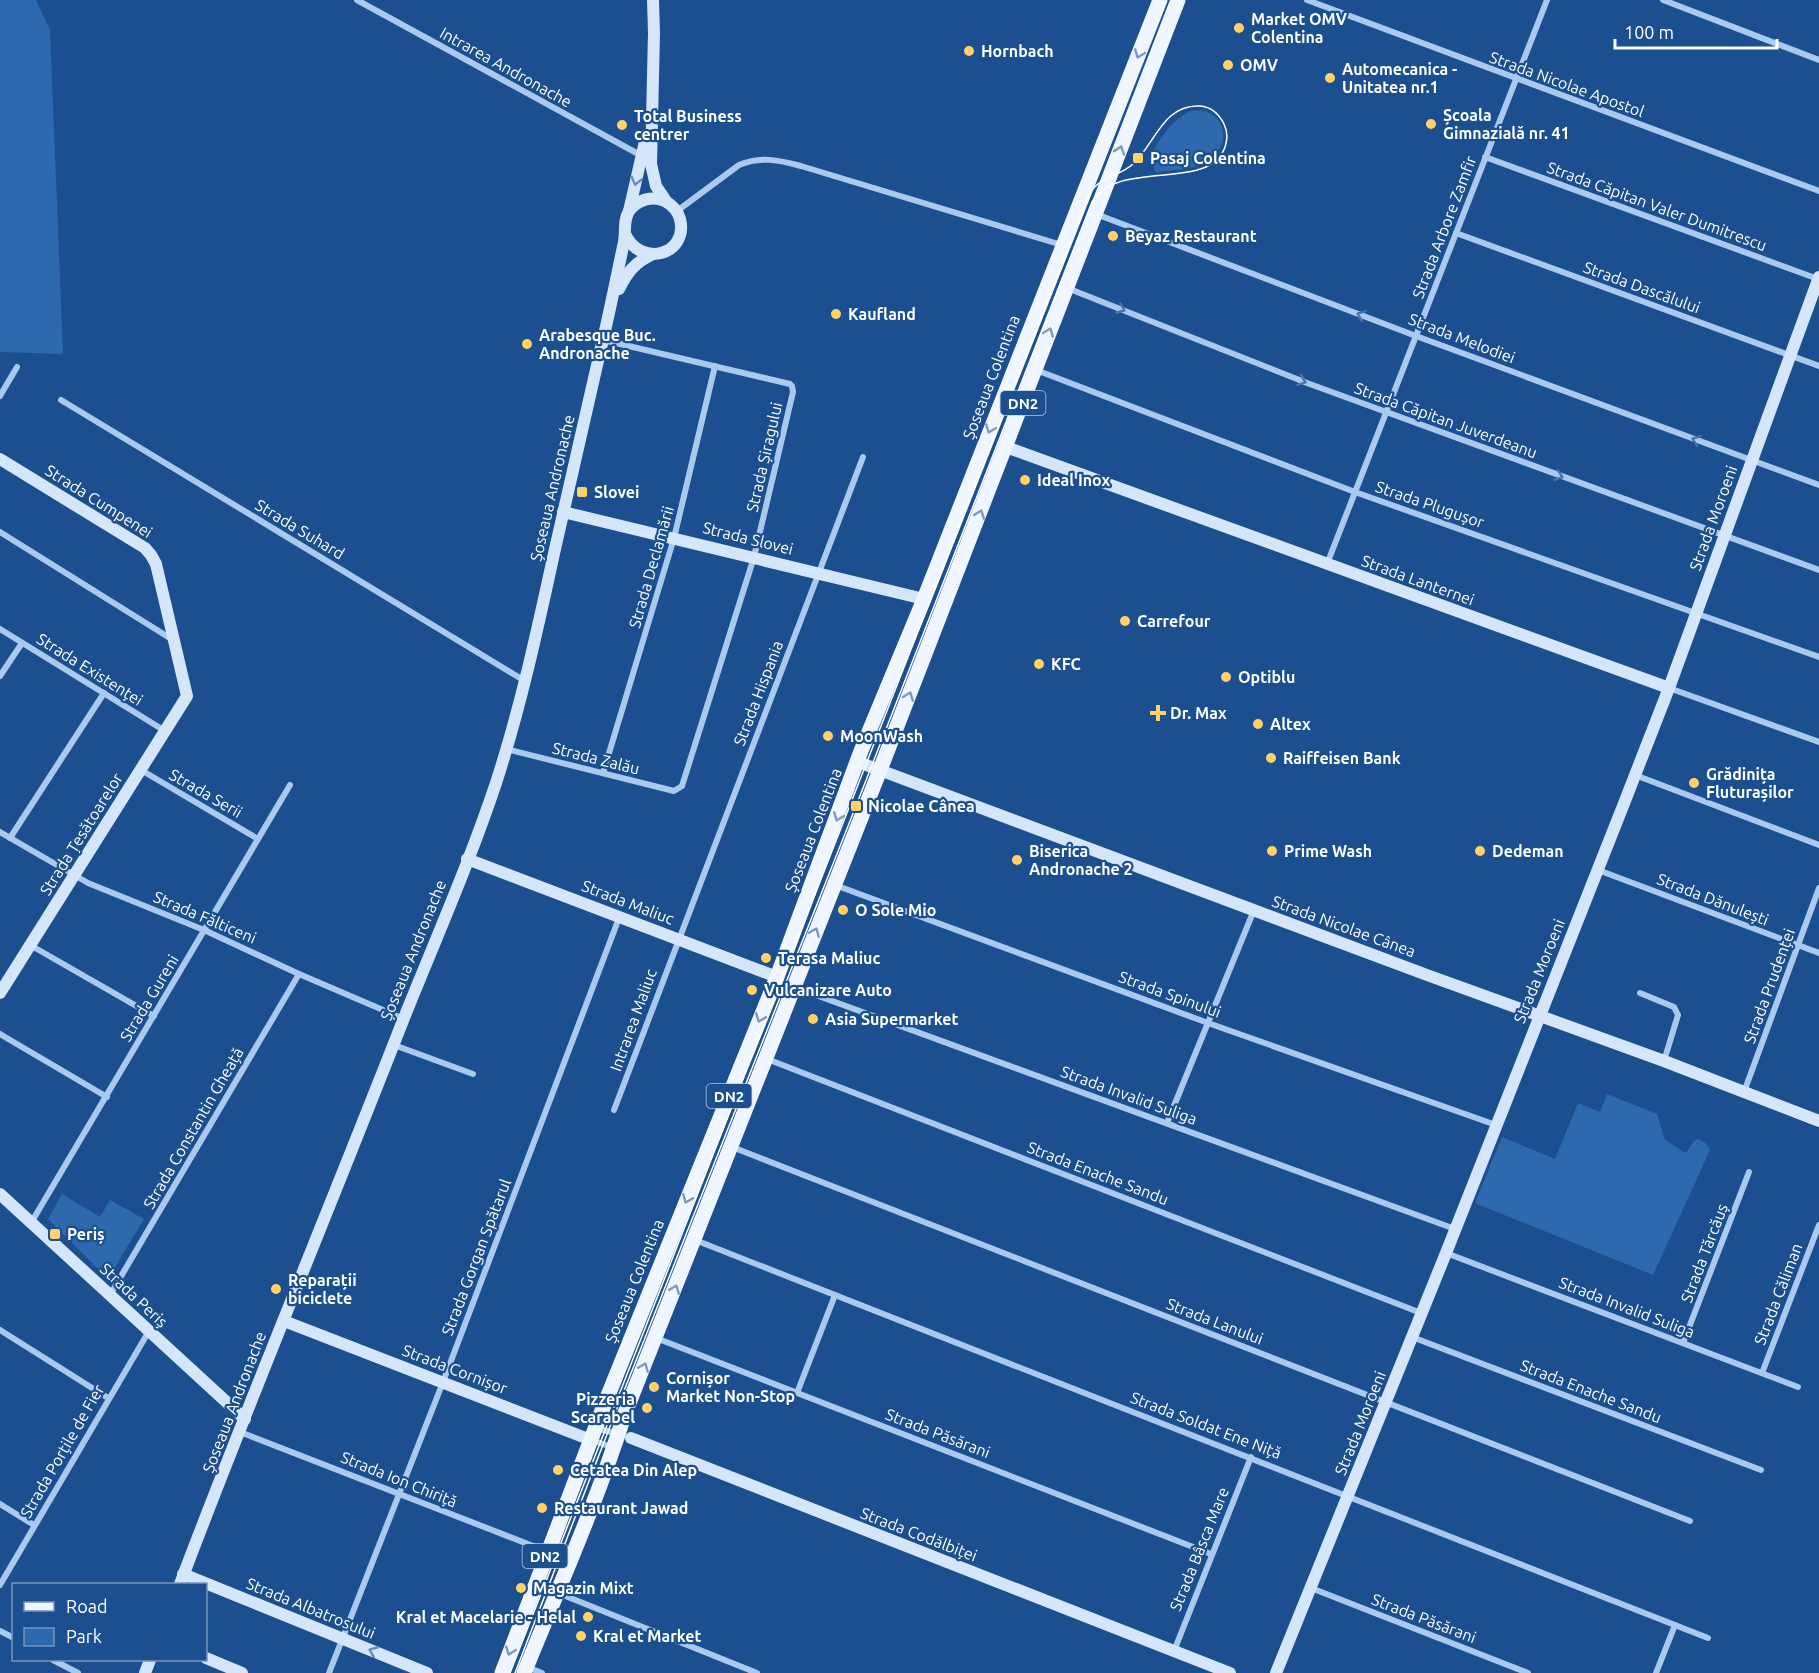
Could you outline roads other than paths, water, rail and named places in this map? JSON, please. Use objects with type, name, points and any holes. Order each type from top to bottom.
[{"type":"main road","name":"Șoseaua Colentina","points":[[502,1673],[593,1434],[777,977],[858,762],[1160,0]]},
{"type":"main road","name":"DN2","points":[[526,1670],[621,1440],[625,1413],[880,770],[1178,0]]},
{"type":"street","name":"Intrarea Andronache","points":[[357,0],[642,156]]},
{"type":"street","points":[[652,106],[625,221],[626,234],[635,248],[651,255],[668,250],[679,237],[681,228],[676,211],[656,186],[652,174],[653,0]]},
{"type":"street","name":"Strada Nicolae Apostol","points":[[1307,0],[1819,191]]},
{"type":"street","name":"Strada Arbore Zamfir","points":[[1326,565],[1547,0]]},
{"type":"street","points":[[1663,0],[1819,60]]},
{"type":"street","name":"Strada Căpitan Valer Dumitrescu","points":[[1485,158],[1819,278]]},
{"type":"street","points":[[676,211],[739,165],[760,159],[772,159],[823,172],[1063,245]]},
{"type":"street","points":[[628,213],[640,201],[657,199],[666,201]]},
{"type":"street","name":"Strada Melodiei","points":[[1096,214],[1416,336],[1819,485]]},
{"type":"street","name":"Strada Dascălului","points":[[1456,233],[1819,366]]},
{"type":"street","name":"Șoseaua Andronache","points":[[182,1579],[488,804],[525,681],[626,234]]},
{"type":"street","name":"Șoseaua Andronache","points":[[611,307],[629,270],[651,255]]},
{"type":"street","name":"Strada Moroeni","points":[[1276,1673],[1456,1229],[1669,688],[1819,278]]},
{"type":"street","name":"Strada Căpitan Juverdeanu","points":[[1067,287],[1306,383],[1819,570]]},
{"type":"street","name":"Strada Șiragului","points":[[603,340],[787,383],[793,389],[754,557],[683,783],[678,789]]},
{"type":"street","name":"Strada Declamării","points":[[603,773],[674,538],[715,366]]},
{"type":"street","points":[[0,396],[17,367]]},
{"type":"street","name":"Strada Plugușor","points":[[1035,370],[1355,492],[1819,657]]},
{"type":"street","name":"Strada Suhard","points":[[61,400],[525,681]]},
{"type":"street","name":"Strada Lanternei","points":[[1006,447],[1819,742]]},
{"type":"street","name":"Strada Hispania","points":[[678,939],[863,457]]},
{"type":"street","name":"Strada Cumpenei","points":[[0,459],[148,551],[156,564],[187,692]]},
{"type":"street","name":"Strada Slovei","points":[[564,512],[924,599]]},
{"type":"street","points":[[0,532],[176,642]]},
{"type":"street","name":"Strada Existenței","points":[[0,629],[165,732]]},
{"type":"street","points":[[0,676],[22,643]]},
{"type":"street","name":"Strada Țesătoarelor","points":[[2,984],[30,945],[186,700],[187,692]]},
{"type":"street","points":[[10,838],[104,693]]},
{"type":"street","name":"Strada Zalău","points":[[506,749],[670,790],[678,789]]},
{"type":"street","name":"Strada Nicolae Cânea","points":[[858,762],[1664,1061],[1819,1121]]},
{"type":"street","name":"Strada Serii","points":[[141,770],[258,839]]},
{"type":"street","points":[[1635,775],[1819,844]]},
{"type":"street","name":"Strada Gureni","points":[[31,1223],[290,785]]},
{"type":"street","name":"Strada Fălticeni","points":[[0,832],[74,876],[204,930],[404,1019]]},
{"type":"street","name":"Strada Maliuc","points":[[467,859],[777,977]]},
{"type":"street","name":"Strada Dănulești","points":[[1598,870],[1819,953]]},
{"type":"street","name":"Strada Spinului","points":[[834,885],[1208,1023],[1497,1126]]},
{"type":"street","name":"Strada Prudenței","points":[[1743,1092],[1819,888]]},
{"type":"street","points":[[1167,1123],[1254,910]]},
{"type":"street","name":"Strada Gorgan Spătarul","points":[[329,1673],[443,1382],[620,917]]},
{"type":"street","name":"Intrarea Maliuc","points":[[614,1110],[678,939]]},
{"type":"street","points":[[30,945],[154,1016]]},
{"type":"street","name":"Strada Constantin Gheață","points":[[110,1295],[299,974]]},
{"type":"street","name":"Strada Invalid Suliga","points":[[794,986],[1456,1229]]},
{"type":"street","points":[[1640,993],[1674,1007],[1677,1011],[1678,1016],[1664,1061]]},
{"type":"street","points":[[0,1034],[106,1096]]},
{"type":"street","points":[[394,1045],[473,1074]]},
{"type":"street","name":"Strada Enache Sandu","points":[[765,1058],[1421,1312]]},
{"type":"street","name":"Strada Lanului","points":[[730,1146],[1690,1521]]},
{"type":"street","name":"Strada Tărcăuș","points":[[1683,1343],[1749,1172]]},
{"type":"street","name":"Strada Periș","points":[[0,1194],[245,1419]]},
{"type":"street","name":"Strada Căliman","points":[[1762,1373],[1819,1225]]},
{"type":"street","name":"Strada Soldat Ene Niță","points":[[694,1240],[1708,1638]]},
{"type":"street","name":"Strada Invalid Suliga","points":[[1446,1253],[1798,1387]]},
{"type":"street","points":[[797,1393],[835,1295]]},
{"type":"street","name":"Strada Cornișor","points":[[284,1321],[443,1382],[593,1434],[621,1440]]},
{"type":"street","points":[[0,1330],[108,1398]]},
{"type":"street","name":"Strada Porțile de Fier","points":[[0,1585],[149,1331]]},
{"type":"street","name":"Strada Enache Sandu","points":[[1412,1337],[1761,1470]]},
{"type":"street","name":"Strada Păsărani","points":[[656,1338],[1211,1554]]},
{"type":"street","name":"Strada Ion Chiriță","points":[[240,1432],[547,1552]]},
{"type":"street","name":"Strada Codălbiței","points":[[593,1434],[621,1440],[1230,1673]]},
{"type":"street","name":"Strada Bâsca Mare","points":[[1174,1651],[1251,1457]]},
{"type":"street","points":[[0,1504],[34,1525]]},
{"type":"street","name":"Strada Albatrosului","points":[[207,1588],[427,1673]]},
{"type":"street","name":"Strada Păsărani","points":[[1311,1588],[1528,1673]]},
{"type":"street","points":[[558,1593],[756,1673]]},
{"type":"street","points":[[1656,1673],[1675,1625]]},
{"type":"street","points":[[207,1658],[242,1673]]},
{"type":"street","points":[[57,1661],[78,1673]]},
{"type":"street","points":[[526,1670],[542,1673]]},
{"type":"tram line","points":[[510,1673],[1089,195],[1098,184],[1133,164],[1168,118],[1177,111],[1187,107],[1208,108],[1222,120],[1227,136],[1221,155],[1210,165],[1195,171],[1120,182],[1104,189],[1092,202],[515,1673]]},
{"type":"place","name":"Market OMV Colentina","points":[[1239,28]]},
{"type":"place","name":"Hornbach","points":[[969,51]]},
{"type":"place","name":"OMV","points":[[1228,65]]},
{"type":"place","name":"Automecanica - Unitatea nr.1","points":[[1330,78]]},
{"type":"place","name":"Școala Gimnazială nr. 41","points":[[1431,124]]},
{"type":"place","name":"Total Business centrer","points":[[622,125]]},
{"type":"place","name":"Pasaj Colentina","points":[[1138,158]]},
{"type":"place","name":"Beyaz Restaurant","points":[[1113,236]]},
{"type":"place","name":"Kaufland","points":[[836,314]]},
{"type":"place","name":"Arabesque Buc. Andronache","points":[[527,344]]},
{"type":"place","name":"Ideal Inox","points":[[1025,480]]},
{"type":"place","name":"Slovei","points":[[582,492]]},
{"type":"place","name":"Carrefour","points":[[1125,621]]},
{"type":"place","name":"KFC","points":[[1039,664]]},
{"type":"place","name":"Optiblu","points":[[1226,677]]},
{"type":"place","name":"Dr. Max","points":[[1158,713]]},
{"type":"place","name":"Altex","points":[[1258,724]]},
{"type":"place","name":"MoonWash","points":[[828,736]]},
{"type":"place","name":"Raiffeisen Bank","points":[[1271,758]]},
{"type":"place","name":"Grădinița Fluturașilor","points":[[1694,783]]},
{"type":"place","name":"Nicolae Cânea","points":[[856,806]]},
{"type":"place","name":"Prime Wash","points":[[1272,851]]},
{"type":"place","name":"Dedeman","points":[[1480,851]]},
{"type":"place","name":"Biserica Andronache 2","points":[[1017,860]]},
{"type":"place","name":"O Sole Mio","points":[[843,910]]},
{"type":"place","name":"Terasa Maliuc","points":[[766,958]]},
{"type":"place","name":"Vulcanizare Auto","points":[[752,990]]},
{"type":"place","name":"Asia Supermarket","points":[[813,1019]]},
{"type":"place","name":"Periș","points":[[55,1234]]},
{"type":"place","name":"Reparații biciclete","points":[[276,1289]]},
{"type":"place","name":"Cornișor Market Non-Stop","points":[[654,1387]]},
{"type":"place","name":"Pizzeria Scarabel","points":[[647,1408]]},
{"type":"place","name":"Cetatea Din Alep","points":[[558,1470]]},
{"type":"place","name":"Restaurant Jawad","points":[[542,1508]]},
{"type":"place","name":"Magazin Mixt","points":[[521,1588]]},
{"type":"place","name":"Kral et Macelarie - Helal","points":[[588,1617]]},
{"type":"place","name":"Kral et Market","points":[[581,1636]]}]
